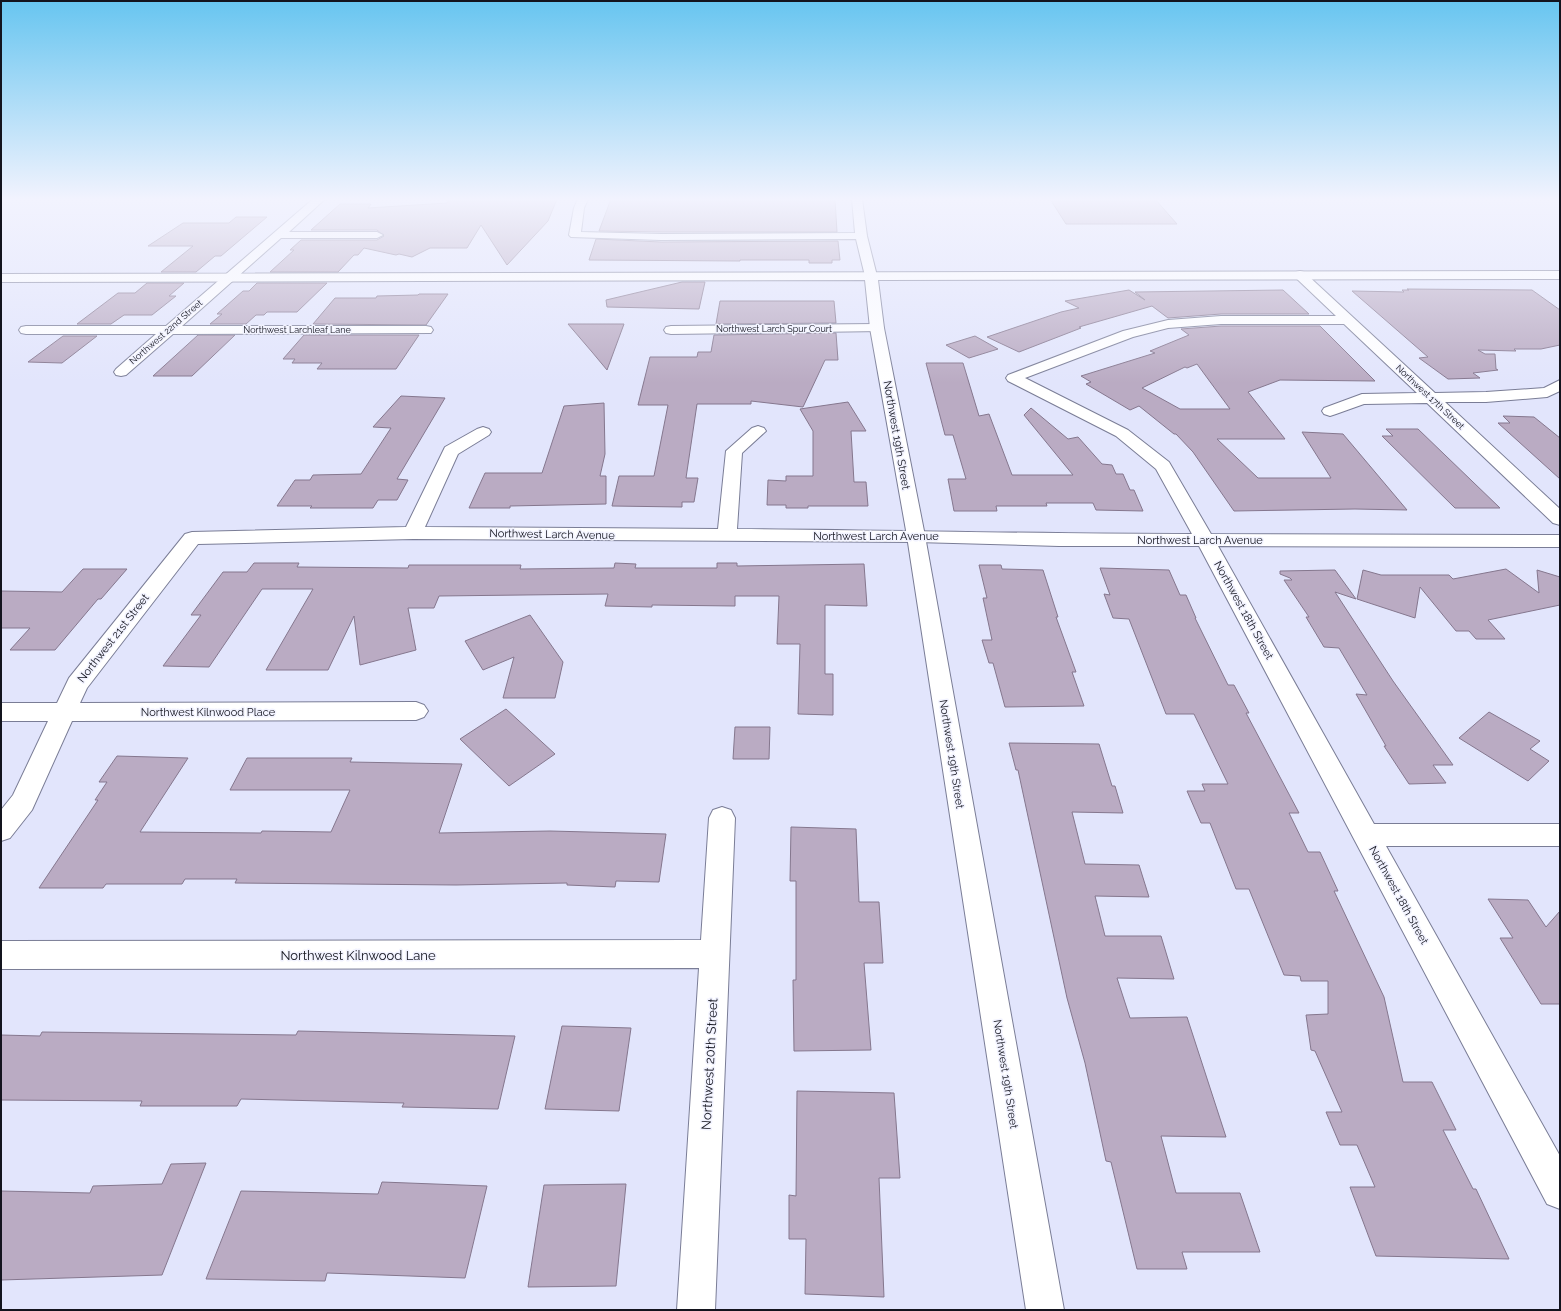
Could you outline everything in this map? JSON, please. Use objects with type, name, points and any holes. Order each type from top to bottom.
[{"type":"street","name":"Northwest 22nd Street","points":[[121,372],[251,260]]},
{"type":"street","name":"Northwest 19th Street","points":[[867,260],[871,276],[877,328],[916,536],[1045,1310]]},
{"type":"street","name":"Northwest 17th Street","points":[[1300,275],[1560,519]]},
{"type":"street","points":[[1,278],[1560,275]]},
{"type":"street","name":"Northwest 18th Street","points":[[1347,320],[1221,320],[1168,324],[1128,334],[1013,378],[1122,433],[1163,466],[1206,540],[1560,1191]]},
{"type":"street","name":"Northwest Larch Spur Court","points":[[671,330],[877,328]]},
{"type":"street","name":"Northwest Larchleaf Lane","points":[[26,330],[426,330]]},
{"type":"street","points":[[1330,411],[1362,399],[1486,397],[1547,392],[1560,385]]},
{"type":"street","points":[[728,536],[734,451],[758,431]]},
{"type":"street","points":[[413,532],[451,451],[483,432]]},
{"type":"street","name":"Northwest Larch Avenue","points":[[192,538],[413,532],[728,536],[916,536],[1059,540],[1560,541]]},
{"type":"street","name":"Northwest 21st Street","points":[[1,830],[23,802],[77,684],[192,538]]},
{"type":"street","name":"Northwest Kilnwood Place","points":[[1,712],[416,711]]},
{"type":"street","name":"Northwest 20th Street","points":[[696,1310],[722,818]]},
{"type":"street","points":[[1366,835],[1560,835]]},
{"type":"street","name":"Northwest Kilnwood Lane","points":[[1,955],[715,954]]},
{"type":"building","points":[[176,260],[210,260],[196,272],[161,272]]},
{"type":"building","points":[[283,260],[349,260],[338,272],[270,272]]},
{"type":"building","points":[[504,260],[511,260],[507,265]]},
{"type":"building","points":[[616,260],[740,260],[740,261]]},
{"type":"building","points":[[809,260],[832,260],[832,263],[809,263]]},
{"type":"building","points":[[682,282],[705,282],[699,309],[607,307],[606,300]]},
{"type":"building","points":[[147,283],[184,283],[169,296],[176,296],[152,315],[124,315],[111,324],[77,324],[118,293],[135,293]]},
{"type":"building","points":[[257,283],[327,283],[297,312],[267,312],[264,315],[256,315],[246,324],[210,324],[222,314],[217,314],[243,291],[249,291]]},
{"type":"building","points":[[1407,289],[1532,290],[1560,310],[1560,345],[1541,349],[1514,349],[1516,351],[1478,350],[1485,354],[1495,354],[1496,369],[1498,370],[1473,373],[1480,378],[1448,379],[1419,358],[1428,357],[1352,291],[1404,292],[1402,290],[1409,290]]},
{"type":"building","points":[[1129,290],[1145,300],[1135,292],[1283,290],[1309,314],[1221,314],[1168,318],[1152,306],[1079,327],[1081,328],[1019,352],[987,337],[1061,312],[1079,308],[1065,301]]},
{"type":"building","points":[[448,294],[426,325],[313,324],[335,298],[376,298],[377,296]]},
{"type":"building","points":[[720,301],[834,301],[836,323],[716,324]]},
{"type":"building","points":[[568,324],[624,324],[607,370],[592,352]]},
{"type":"building","points":[[1221,326],[1320,326],[1375,381],[1280,380],[1248,392],[1285,439],[1217,439],[1258,478],[1331,478],[1302,432],[1343,434],[1407,510],[1355,509],[1234,511],[1193,452],[1176,434],[1174,434],[1139,406],[1130,410],[1086,384],[1091,382],[1081,376],[1155,353],[1150,351],[1189,335],[1181,329]],"holes":[[[1197,364],[1230,409],[1180,409],[1142,388],[1185,367],[1187,368]]]},
{"type":"building","points":[[836,333],[838,360],[825,360],[803,407],[751,401],[751,404],[697,404],[686,478],[698,478],[694,502],[682,502],[682,507],[612,506],[619,476],[654,476],[668,405],[638,405],[650,357],[697,357],[698,352],[711,352],[714,335]]},
{"type":"building","points":[[198,335],[235,335],[192,376],[153,376]]},
{"type":"building","points":[[304,335],[419,335],[396,369],[317,369],[322,363],[292,363],[295,359],[283,359]]},
{"type":"building","points":[[63,336],[97,336],[62,363],[28,362]]},
{"type":"building","points":[[975,336],[998,349],[969,358],[946,345]]},
{"type":"building","points":[[926,363],[963,363],[979,416],[989,414],[1012,475],[1073,475],[1024,415],[1031,408],[1068,439],[1078,437],[1102,464],[1112,465],[1116,474],[1123,474],[1130,490],[1134,490],[1143,511],[1096,510],[1093,503],[1046,503],[1047,506],[996,506],[997,511],[954,511],[948,479],[966,479],[953,435],[945,435]]},
{"type":"building","points":[[401,396],[445,398],[397,479],[408,480],[397,500],[378,500],[373,508],[310,508],[312,506],[277,506],[295,480],[310,480],[313,475],[361,474],[391,428],[373,427]]},
{"type":"building","points":[[848,402],[866,431],[851,431],[854,482],[866,482],[868,506],[808,506],[808,508],[786,508],[786,505],[767,505],[768,480],[786,481],[786,476],[813,476],[813,431],[800,409]]},
{"type":"building","points":[[604,403],[605,454],[600,476],[606,476],[606,504],[469,508],[485,473],[542,473],[564,406]]},
{"type":"building","points":[[1503,416],[1534,417],[1560,438],[1560,479],[1498,423],[1510,423]]},
{"type":"building","points":[[1386,429],[1418,429],[1500,508],[1455,508],[1382,436],[1393,436]]},
{"type":"building","points":[[254,563],[299,563],[297,567],[408,568],[409,565],[521,565],[520,569],[614,568],[615,563],[636,564],[635,568],[717,568],[717,563],[737,563],[737,566],[864,564],[867,606],[825,605],[825,674],[833,674],[833,715],[798,714],[800,644],[777,644],[779,596],[735,596],[735,606],[652,605],[652,607],[605,606],[608,594],[439,596],[434,608],[408,608],[416,650],[360,665],[354,616],[328,670],[266,670],[313,589],[262,589],[209,667],[163,666],[201,615],[191,615],[223,572],[247,572]]},
{"type":"building","points":[[979,565],[1001,565],[1002,569],[1043,570],[1058,617],[1056,617],[1076,672],[1072,672],[1084,706],[1005,707],[993,663],[989,663],[982,640],[992,640],[983,598],[987,598]]},
{"type":"building","points":[[1100,568],[1169,570],[1180,595],[1186,595],[1195,618],[1228,685],[1234,685],[1249,713],[1246,713],[1299,813],[1289,813],[1308,852],[1320,852],[1338,891],[1334,891],[1384,997],[1403,1082],[1432,1082],[1456,1130],[1443,1130],[1473,1189],[1476,1189],[1509,1259],[1376,1256],[1350,1187],[1375,1187],[1357,1145],[1340,1145],[1326,1112],[1342,1112],[1315,1051],[1311,1050],[1306,1015],[1328,1014],[1328,981],[1301,981],[1300,976],[1284,975],[1249,889],[1236,889],[1210,823],[1201,823],[1187,791],[1205,791],[1202,784],[1228,784],[1194,714],[1166,714],[1129,619],[1113,618],[1104,594],[1110,595]]},
{"type":"building","points":[[83,569],[127,569],[101,599],[98,599],[55,650],[10,650],[30,628],[1,628],[1,591],[62,592]]},
{"type":"building","points":[[1506,569],[1539,593],[1537,570],[1560,577],[1560,605],[1488,620],[1505,639],[1476,639],[1469,631],[1456,631],[1420,587],[1415,618],[1357,599],[1363,570],[1381,575],[1449,575],[1453,579]]},
{"type":"building","points":[[1335,570],[1356,599],[1335,592],[1393,681],[1453,765],[1433,765],[1446,783],[1409,784],[1384,746],[1386,746],[1356,694],[1367,695],[1339,648],[1324,647],[1306,617],[1309,617],[1284,580],[1292,580],[1280,574],[1280,571]]},
{"type":"building","points":[[530,615],[563,662],[555,698],[503,698],[514,657],[483,670],[465,641]]},
{"type":"building","points":[[506,709],[555,754],[509,786],[460,739]]},
{"type":"building","points":[[1489,712],[1540,741],[1530,749],[1549,761],[1528,781],[1459,738]]},
{"type":"building","points":[[735,727],[770,727],[769,759],[733,759]]},
{"type":"building","points":[[1009,743],[1099,744],[1112,786],[1115,786],[1123,813],[1072,812],[1085,864],[1139,865],[1149,897],[1095,896],[1105,936],[1161,936],[1174,979],[1117,978],[1130,1018],[1187,1017],[1226,1137],[1161,1136],[1176,1193],[1240,1193],[1260,1252],[1182,1252],[1187,1269],[1137,1269],[1111,1162],[1106,1161],[1085,1063],[1067,998],[1018,770],[1016,770]]},
{"type":"building","points":[[117,756],[188,758],[140,832],[331,832],[350,790],[230,790],[247,758],[352,758],[350,762],[462,764],[439,833],[550,831],[666,834],[659,882],[616,881],[615,887],[567,885],[567,883],[456,885],[235,883],[237,879],[185,879],[182,884],[106,884],[103,888],[39,888],[98,800],[95,800],[107,782],[99,782]]},
{"type":"building","points":[[791,827],[856,829],[859,902],[879,902],[883,963],[864,963],[871,1050],[794,1051],[793,980],[796,980],[796,881],[790,881]]},
{"type":"building","points":[[1488,899],[1528,900],[1546,927],[1560,911],[1560,1004],[1541,1004],[1500,938],[1513,938]]},
{"type":"building","points":[[562,1026],[631,1028],[619,1111],[545,1109]]},
{"type":"building","points":[[298,1031],[515,1036],[498,1109],[402,1107],[404,1103],[241,1099],[237,1106],[140,1106],[142,1101],[1,1100],[1,1035],[40,1036],[42,1032],[296,1035]]},
{"type":"building","points":[[797,1091],[894,1093],[900,1178],[879,1178],[884,1297],[805,1294],[806,1239],[789,1239],[789,1195],[796,1196]]},
{"type":"building","points":[[206,1163],[162,1275],[1,1280],[1,1191],[90,1193],[93,1186],[162,1184],[171,1164]]},
{"type":"building","points":[[382,1182],[487,1186],[465,1278],[327,1273],[325,1281],[206,1279],[241,1191],[378,1194]]},
{"type":"building","points":[[626,1184],[616,1286],[528,1287],[544,1185]]}]
